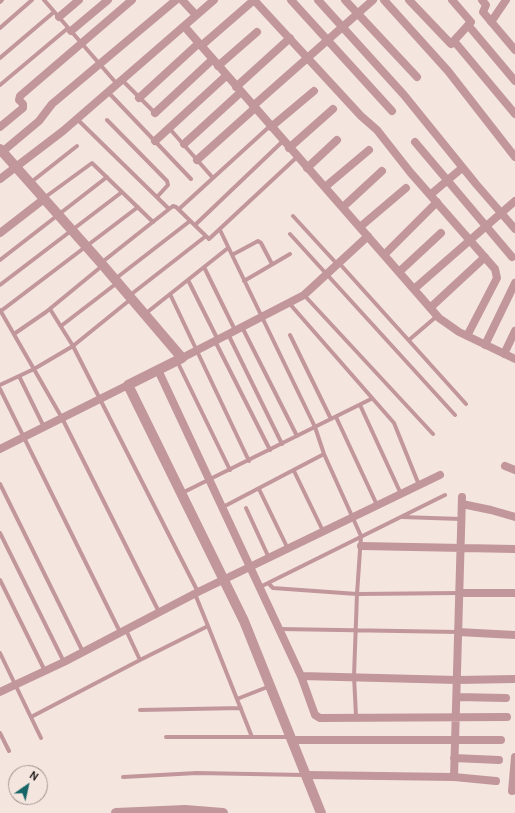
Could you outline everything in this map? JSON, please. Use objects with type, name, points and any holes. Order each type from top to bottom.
[{"type":"street","points":[[56,14],[79,0]]},
{"type":"street","points":[[69,29],[108,0]]},
{"type":"street","points":[[0,127],[23,108],[23,104],[19,98],[20,96],[132,0]]},
{"type":"street","points":[[176,0],[52,104],[39,121],[1,150],[130,297],[179,360]]},
{"type":"street","points":[[182,0],[196,15]]},
{"type":"street","points":[[0,179],[77,119],[214,0]]},
{"type":"street","points":[[139,98],[200,44],[254,0],[361,116],[378,130],[430,195],[495,269],[497,275],[467,336]]},
{"type":"street","points":[[290,0],[392,111]]},
{"type":"street","points":[[318,0],[404,95],[462,168],[515,229]]},
{"type":"street","points":[[346,0],[417,77]]},
{"type":"street","points":[[198,160],[308,57],[373,0]]},
{"type":"street","points":[[384,0],[448,71],[515,157]]},
{"type":"street","points":[[409,0],[450,44],[471,22],[452,0]]},
{"type":"street","points":[[482,0],[486,5],[483,11],[515,50]]},
{"type":"street","points":[[492,22],[506,0]]},
{"type":"street","points":[[468,25],[515,81]]},
{"type":"street","points":[[184,26],[437,316],[485,346],[515,358]]},
{"type":"street","points":[[218,66],[257,32]]},
{"type":"street","points":[[184,144],[290,38]]},
{"type":"street","points":[[454,41],[515,114]]},
{"type":"street","points":[[154,113],[212,59]]},
{"type":"street","points":[[155,142],[227,75]]},
{"type":"street","points":[[271,126],[314,91]]},
{"type":"street","points":[[289,148],[333,109]]},
{"type":"street","points":[[307,168],[337,140]]},
{"type":"street","points":[[415,142],[512,257]]},
{"type":"street","points":[[325,187],[369,150]]},
{"type":"street","points":[[430,195],[462,168]]},
{"type":"street","points":[[343,207],[382,171]]},
{"type":"street","points":[[360,227],[406,188]]},
{"type":"street","points":[[0,233],[44,199]]},
{"type":"street","points":[[414,289],[515,201]]},
{"type":"street","points":[[384,254],[437,202]]},
{"type":"street","points":[[399,272],[441,233]]},
{"type":"street","points":[[0,449],[179,360],[304,295],[368,236]]},
{"type":"street","points":[[430,308],[485,257]]},
{"type":"street","points":[[485,346],[515,283]]},
{"type":"street","points":[[504,354],[515,331]]},
{"type":"street","points":[[158,370],[302,676],[313,712],[317,717],[507,717]]},
{"type":"street","points":[[128,385],[244,621],[307,776],[320,813]]},
{"type":"street","points":[[506,466],[515,470]]},
{"type":"street","points":[[0,692],[64,662],[196,592],[440,475]]},
{"type":"street","points":[[454,777],[457,718],[462,501],[515,517]]},
{"type":"street","points":[[360,546],[515,549]]},
{"type":"street","points":[[459,593],[515,593]]},
{"type":"street","points":[[458,632],[515,635]]},
{"type":"street","points":[[302,676],[354,676],[457,680],[515,679]]},
{"type":"street","points":[[457,696],[506,698]]},
{"type":"street","points":[[291,739],[501,740]]},
{"type":"street","points":[[454,758],[499,760]]},
{"type":"street","points":[[512,791],[515,758]]},
{"type":"street","points":[[307,776],[454,777],[496,781]]},
{"type":"street","points":[[116,813],[185,810],[223,813]]},
{"type":"lane","points":[[0,28],[32,0]]},
{"type":"lane","points":[[44,0],[99,64],[139,98],[154,113]]},
{"type":"lane","points":[[0,58],[56,14]]},
{"type":"lane","points":[[0,85],[69,29]]},
{"type":"lane","points":[[108,92],[190,179]]},
{"type":"lane","points":[[77,119],[169,209]]},
{"type":"lane","points":[[108,120],[167,181],[168,185],[157,196]]},
{"type":"lane","points":[[179,210],[271,126]]},
{"type":"lane","points":[[169,128],[213,178]]},
{"type":"lane","points":[[195,225],[283,141]]},
{"type":"lane","points":[[30,183],[77,146]]},
{"type":"lane","points":[[14,334],[50,309],[173,206],[209,239],[298,158]]},
{"type":"lane","points":[[44,199],[90,163],[107,177],[153,222]]},
{"type":"lane","points":[[0,260],[107,177]]},
{"type":"lane","points":[[0,284],[122,192]]},
{"type":"lane","points":[[138,207],[87,247],[0,310],[62,418],[159,612]]},
{"type":"lane","points":[[293,216],[409,340],[466,404]]},
{"type":"lane","points":[[61,326],[190,221]]},
{"type":"lane","points":[[220,230],[315,427],[324,454],[361,536],[354,676],[356,716]]},
{"type":"lane","points":[[290,234],[455,415]]},
{"type":"lane","points":[[0,385],[73,346],[130,297],[206,236]]},
{"type":"lane","points":[[232,255],[258,241],[261,243],[272,264]]},
{"type":"lane","points":[[144,314],[228,248]]},
{"type":"lane","points":[[244,280],[290,254]]},
{"type":"lane","points":[[204,267],[235,331],[282,444]]},
{"type":"lane","points":[[188,280],[270,450]]},
{"type":"lane","points":[[170,294],[248,461]]},
{"type":"lane","points":[[304,295],[433,434]]},
{"type":"lane","points":[[289,303],[396,427],[419,485]]},
{"type":"lane","points":[[50,309],[73,346],[101,399],[196,592],[252,737]]},
{"type":"lane","points":[[409,340],[437,316]]},
{"type":"lane","points":[[235,331],[297,436]]},
{"type":"lane","points":[[290,335],[334,418],[377,505]]},
{"type":"lane","points":[[179,360],[230,470]]},
{"type":"lane","points":[[19,376],[44,428]]},
{"type":"lane","points":[[0,389],[123,631],[140,660]]},
{"type":"lane","points":[[182,494],[372,399]]},
{"type":"lane","points":[[360,405],[401,494]]},
{"type":"lane","points":[[223,507],[324,454]]},
{"type":"lane","points":[[294,471],[323,531]]},
{"type":"lane","points":[[0,484],[83,652]]},
{"type":"lane","points":[[258,489],[288,549]]},
{"type":"lane","points":[[260,587],[445,495]]},
{"type":"lane","points":[[246,508],[269,558]]},
{"type":"lane","points":[[400,517],[462,519]]},
{"type":"lane","points":[[0,533],[64,662]]},
{"type":"lane","points":[[0,580],[45,671]]},
{"type":"lane","points":[[268,583],[273,588],[357,594],[459,593]]},
{"type":"lane","points":[[31,717],[208,626]]},
{"type":"lane","points":[[280,629],[458,632]]},
{"type":"lane","points":[[0,653],[41,738]]},
{"type":"lane","points":[[237,699],[270,685]]},
{"type":"lane","points":[[140,710],[241,708]]},
{"type":"lane","points":[[0,733],[9,751]]},
{"type":"lane","points":[[166,737],[252,737],[291,739]]},
{"type":"lane","points":[[123,777],[197,773],[307,776]]}]
